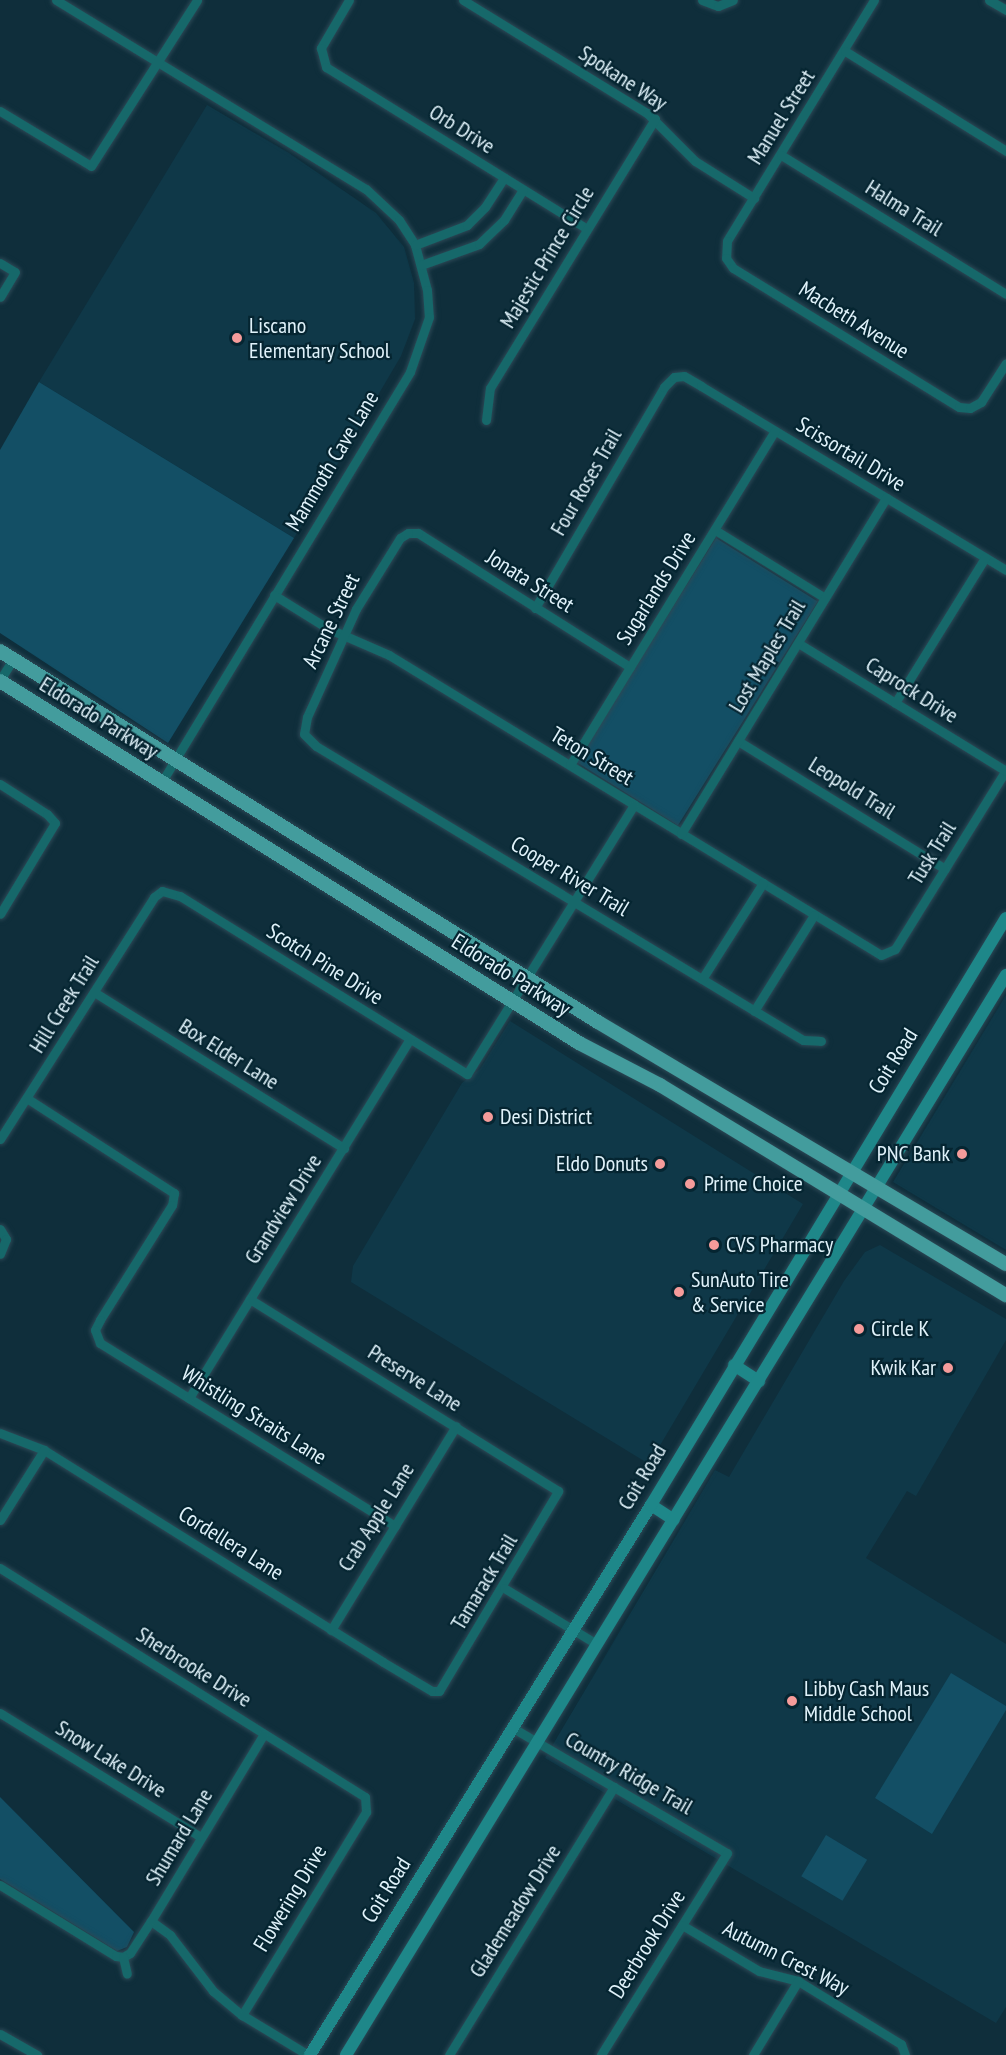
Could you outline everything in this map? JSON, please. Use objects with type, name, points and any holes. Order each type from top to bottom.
[{"type":"main road","name":"Eldorado Parkway","points":[[0,651],[526,978],[851,1169],[1006,1264]]},
{"type":"main road","name":"Eldorado Parkway","points":[[0,680],[511,1000],[660,1085],[865,1207],[1006,1295]]},
{"type":"main road","name":"Coit Road","points":[[309,2055],[571,1629],[651,1505],[851,1169],[1006,918]]},
{"type":"main road","points":[[346,2055],[1006,975]]},
{"type":"main road","points":[[660,1085],[673,1064]]},
{"type":"main road","points":[[734,1365],[759,1381]]},
{"type":"main road","points":[[651,1505],[674,1520]]},
{"type":"street","name":"Mammoth Cave Lane","points":[[56,0],[366,189],[399,220],[415,245],[421,265],[429,317],[422,347],[162,782]]},
{"type":"street","points":[[0,111],[91,166],[197,0]]},
{"type":"street","name":"Orb Drive","points":[[349,0],[322,43],[321,58],[328,69],[587,229]]},
{"type":"street","name":"Spokane Way","points":[[463,0],[655,119],[695,161],[754,198]]},
{"type":"street","points":[[702,0],[723,6],[733,0]]},
{"type":"street","name":"Manuel Street","points":[[725,256],[726,243],[874,0]]},
{"type":"street","points":[[989,0],[1006,10]]},
{"type":"street","points":[[845,51],[1006,151]]},
{"type":"street","name":"Majestic Prince Circle","points":[[486,420],[490,388],[655,119]]},
{"type":"street","name":"Halma Trail","points":[[781,155],[1006,294]]},
{"type":"street","points":[[415,245],[467,225],[485,207],[504,178]]},
{"type":"street","points":[[421,265],[461,254],[478,244],[504,220],[523,189]]},
{"type":"street","name":"Macbeth Avenue","points":[[725,256],[733,268],[957,406],[970,408],[981,402],[1006,363]]},
{"type":"street","points":[[0,263],[15,272],[0,297]]},
{"type":"street","name":"Scissortail Drive","points":[[674,377],[684,376],[1006,570]]},
{"type":"street","name":"Four Roses Trail","points":[[535,608],[664,387],[674,377]]},
{"type":"street","name":"Sugarlands Drive","points":[[570,765],[775,431]]},
{"type":"street","name":"Lost Maples Trail","points":[[681,834],[886,498]]},
{"type":"street","points":[[715,530],[825,598]]},
{"type":"street","name":"Jonata Street","points":[[408,533],[418,533],[630,667]]},
{"type":"street","name":"Arcane Street","points":[[304,734],[307,717],[344,635],[374,579],[400,538],[408,533]]},
{"type":"street","points":[[895,703],[985,558]]},
{"type":"street","name":"Teton Street","points":[[274,595],[344,635],[389,655],[874,952],[888,954]]},
{"type":"street","name":"Caprock Drive","points":[[798,643],[1006,771]]},
{"type":"street","points":[[0,680],[13,659]]},
{"type":"street","name":"Cooper River Trail","points":[[304,734],[316,746],[754,1011],[803,1040],[821,1041]]},
{"type":"street","name":"Leopold Trail","points":[[738,741],[945,869]]},
{"type":"street","name":"Tusk Trail","points":[[888,954],[895,949],[1006,771]]},
{"type":"street","points":[[0,784],[55,822],[52,832],[0,914]]},
{"type":"street","points":[[511,1000],[634,805]]},
{"type":"street","points":[[702,979],[763,884]]},
{"type":"street","name":"Scotch Pine Drive","points":[[162,891],[180,896],[467,1074],[511,1000]]},
{"type":"street","name":"Hill Creek Trail","points":[[0,1139],[162,891]]},
{"type":"street","points":[[754,1011],[814,915]]},
{"type":"street","name":"Box Elder Lane","points":[[94,992],[344,1148]]},
{"type":"street","name":"Grandview Drive","points":[[189,1398],[409,1040]]},
{"type":"street","name":"Whistling Straits Lane","points":[[28,1099],[174,1193],[172,1205],[100,1320],[96,1334],[100,1342],[395,1526]]},
{"type":"street","points":[[0,1254],[6,1243],[2,1231]]},
{"type":"street","name":"Preserve Lane","points":[[250,1299],[558,1491]]},
{"type":"street","name":"Crab Apple Lane","points":[[331,1630],[456,1426]]},
{"type":"street","name":"Cordellera Lane","points":[[0,1433],[44,1450],[331,1630],[432,1691],[439,1691]]},
{"type":"street","points":[[0,1520],[44,1450]]},
{"type":"street","name":"Tamarack Trail","points":[[439,1691],[504,1588],[558,1491]]},
{"type":"street","name":"Sherbrooke Drive","points":[[0,1569],[366,1800]]},
{"type":"street","points":[[504,1588],[597,1644]]},
{"type":"street","name":"Snow Lake Drive","points":[[0,1713],[201,1837]]},
{"type":"street","name":"Country Ridge Trail","points":[[511,1727],[727,1853]]},
{"type":"street","name":"Shumard Lane","points":[[123,1957],[130,1953],[151,1921],[264,1734]]},
{"type":"street","name":"Glademeadow Drive","points":[[450,2055],[614,1787]]},
{"type":"street","name":"Flowering Drive","points":[[242,2015],[366,1812],[366,1800]]},
{"type":"street","name":"Deerbrook Drive","points":[[601,2055],[727,1853]]},
{"type":"street","points":[[0,1885],[116,1956],[123,1957],[127,1974]]},
{"type":"street","points":[[151,1921],[171,1935],[213,1992],[242,2015],[309,2055]]},
{"type":"street","name":"Autumn Crest Way","points":[[682,1925],[759,1971],[798,1981],[904,2050]]},
{"type":"street","points":[[753,2055],[798,1981]]},
{"type":"street","points":[[0,2034],[38,2055]]},
{"type":"shaded area","name":"Liscano Elementary School","points":[[207,105],[289,153],[376,213],[404,247],[414,283],[415,319],[401,356],[294,538],[39,382]]},
{"type":"shaded area","points":[[39,382],[294,538],[168,743],[0,633],[0,450]]},
{"type":"shaded area","points":[[716,538],[818,602],[678,825],[576,762]]},
{"type":"shaded area","points":[[1006,995],[1006,1250],[893,1182]]},
{"type":"shaded area","points":[[510,1021],[803,1204],[649,1464],[351,1282],[353,1266],[462,1083],[480,1069]]},
{"type":"shaded area","name":"Libby Cash Maus Middle School","points":[[880,1245],[1006,1319],[1006,1340],[916,1496],[907,1491],[866,1558],[1006,1644],[1006,2007],[996,2023],[545,1758],[715,1470],[729,1477],[844,1281],[865,1252]]},
{"type":"shaded area","points":[[951,1673],[1006,1706],[1006,1710],[932,1834],[875,1798]]},
{"type":"shaded area","points":[[0,1797],[134,1932],[127,1947],[117,1951],[0,1879]]},
{"type":"shaded area","points":[[826,1835],[867,1860],[842,1901],[801,1876]]},
{"type":"place","name":"Liscano Elementary School","points":[[237,338]]},
{"type":"place","name":"Desi District","points":[[488,1117]]},
{"type":"place","name":"PNC Bank","points":[[962,1154]]},
{"type":"place","name":"Eldo Donuts","points":[[660,1164]]},
{"type":"place","name":"Prime Choice","points":[[690,1184]]},
{"type":"place","name":"CVS Pharmacy","points":[[714,1245]]},
{"type":"place","name":"SunAuto Tire & Service","points":[[679,1292]]},
{"type":"place","name":"Circle K","points":[[859,1329]]},
{"type":"place","name":"Kwik Kar","points":[[948,1368]]},
{"type":"place","name":"Libby Cash Maus Middle School","points":[[792,1701]]}]
